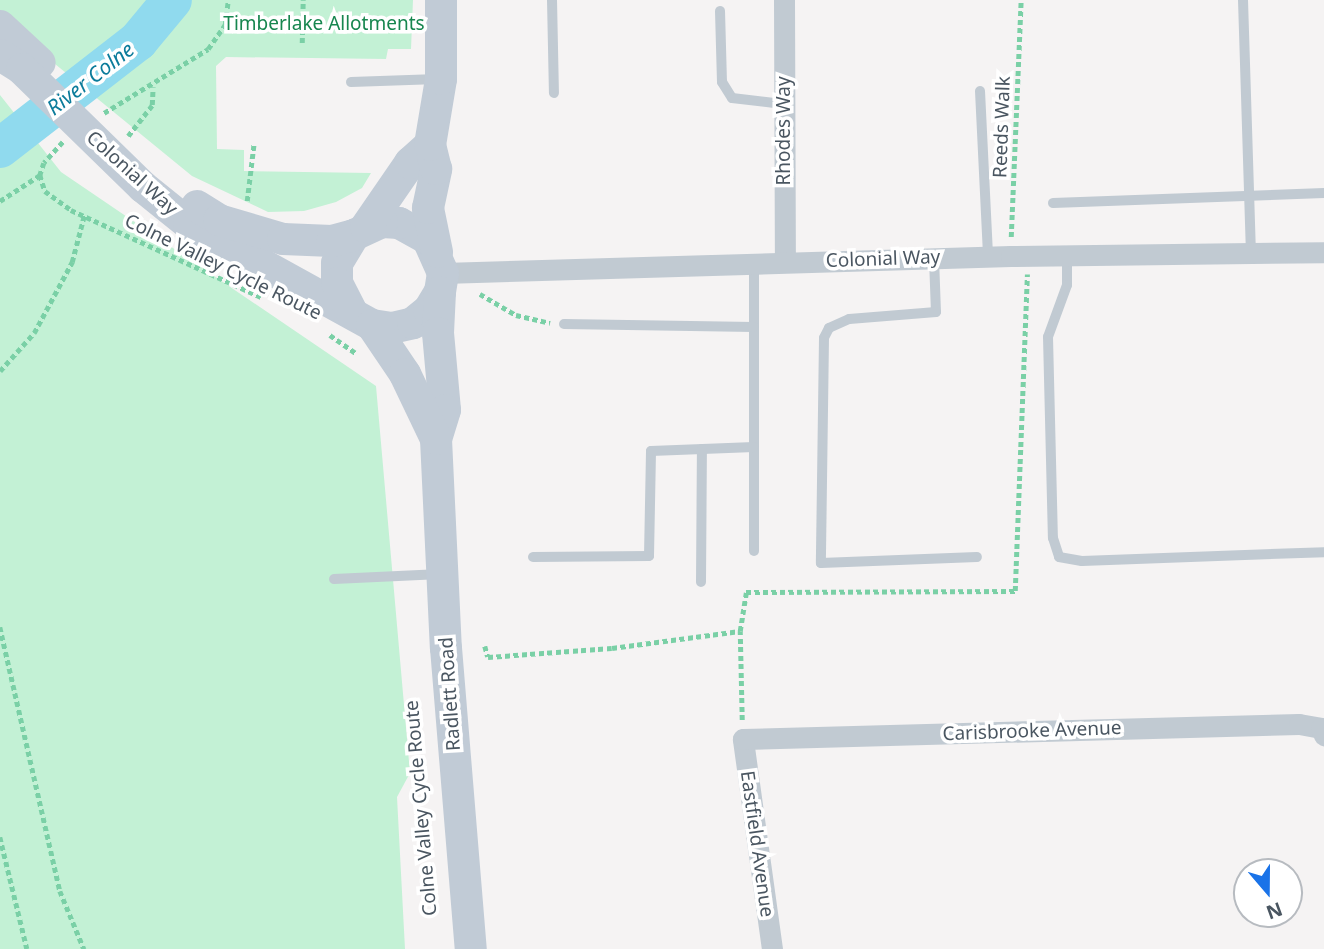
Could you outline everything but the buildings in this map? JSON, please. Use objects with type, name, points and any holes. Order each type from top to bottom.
[{"type":"street","name":"Radlett Road","points":[[441,0],[441,79],[430,145],[436,169],[428,208],[440,272],[438,333],[445,410],[436,439],[471,949]]},
{"type":"street","name":"Rhodes Way","points":[[783,0],[785,262]]},
{"type":"street","name":"Colonial Way","points":[[0,26],[18,60],[182,197],[219,220],[283,239],[332,241],[360,231]]},
{"type":"street","name":"Colonial Way","points":[[119,144],[190,224],[362,319]]},
{"type":"street","points":[[360,231],[399,223],[415,228],[440,272],[429,310],[413,323],[393,328],[362,319],[337,283],[337,263],[360,231],[410,163],[430,145]]},
{"type":"street","name":"Colonial Way","points":[[440,272],[988,256],[1324,252]]},
{"type":"street","name":"Radlett Road","points":[[362,319],[405,374],[436,439]]},
{"type":"street","name":"Carisbrooke Avenue","points":[[743,739],[1298,724],[1322,732]]},
{"type":"street","name":"Eastfield Avenue","points":[[743,739],[772,949]]},
{"type":"lane","points":[[552,0],[554,93]]},
{"type":"lane","points":[[1244,0],[1251,253]]},
{"type":"lane","points":[[720,11],[722,82],[732,98],[783,104]]},
{"type":"lane","points":[[351,82],[441,79]]},
{"type":"lane","points":[[980,91],[988,256]]},
{"type":"lane","points":[[1053,203],[1324,193]]},
{"type":"lane","points":[[1067,255],[1066,285],[1048,337],[1053,538],[1059,557],[1082,561],[1324,552]]},
{"type":"lane","points":[[934,258],[936,312],[849,319],[829,328],[824,338],[821,562],[977,557]]},
{"type":"lane","points":[[754,263],[754,551]]},
{"type":"lane","points":[[564,324],[754,327]]},
{"type":"lane","points":[[533,557],[649,556],[651,451],[754,447]]},
{"type":"lane","points":[[701,582],[702,449]]},
{"type":"lane","points":[[334,579],[444,574]]},
{"type":"path","points":[[100,115],[153,86],[208,49],[225,25],[228,0]]},
{"type":"path","points":[[302,43],[303,0]]},
{"type":"path","name":"Reeds Walk","points":[[740,631],[746,592],[1015,591],[1021,0]]},
{"type":"path","points":[[119,144],[152,105],[153,86]]},
{"type":"path","points":[[0,201],[40,175],[44,163],[69,136]]},
{"type":"path","points":[[245,212],[254,142]]},
{"type":"path","name":"Colne Valley Cycle Route","points":[[40,175],[45,191],[84,216],[273,302]]},
{"type":"path","points":[[0,371],[34,333],[72,262],[84,216]]},
{"type":"path","points":[[480,294],[526,319],[564,324]]},
{"type":"path","name":"Colne Valley Cycle Route","points":[[317,328],[351,347],[367,363]]},
{"type":"path","points":[[0,627],[60,891],[84,949]]},
{"type":"path","points":[[485,646],[488,657],[612,648],[740,631],[743,739]]},
{"type":"path","points":[[0,837],[27,949]]},
{"type":"green space","name":"Timberlake Allotments","points":[[0,0],[413,0],[411,49],[388,49],[386,59],[226,57],[216,66],[217,149],[244,150],[244,171],[371,173],[362,188],[336,202],[304,211],[268,212],[192,176],[0,19]]},
{"type":"green space","points":[[0,95],[61,172],[376,386],[410,773],[397,797],[405,949],[0,949]]},
{"type":"waterway","name":"River Colne","points":[[0,148],[138,41],[172,0]]}]
